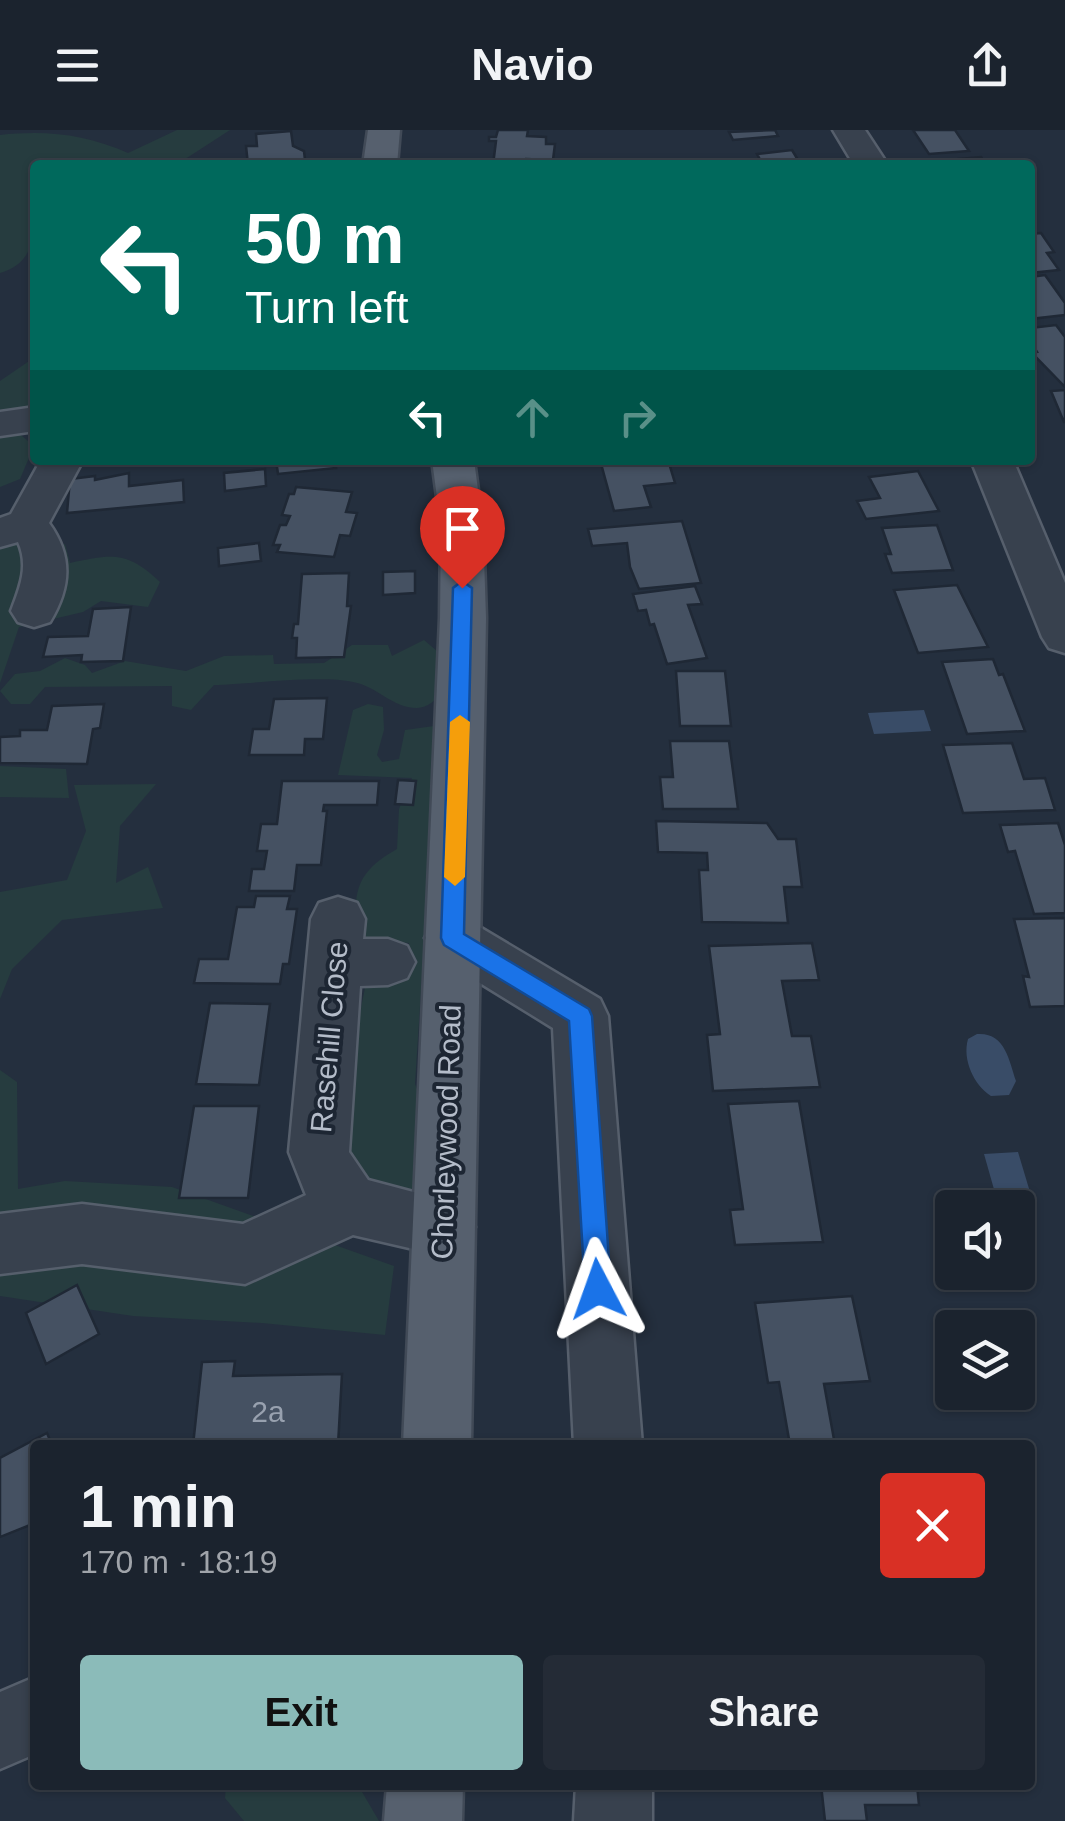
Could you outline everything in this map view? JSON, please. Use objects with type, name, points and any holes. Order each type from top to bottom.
[{"type":"main road","points":[[381,160],[384,130]]},
{"type":"main road","name":"Chorleywood Road","points":[[437,1440],[463,618],[462,527],[454,465]]},
{"type":"main road","points":[[423,1821],[425,1790]]},
{"type":"street","points":[[849,130],[868,160]]},
{"type":"street","points":[[0,424],[30,421]]},
{"type":"street","points":[[34,611],[49,569],[42,540],[14,529],[59,465]]},
{"type":"street","points":[[994,465],[1065,638]]},
{"type":"street","points":[[452,938],[580,1016],[608,1440]]},
{"type":"street","name":"Rasehill Close","points":[[350,1206],[330,1181],[319,1152],[354,948]]},
{"type":"street","points":[[0,1244],[82,1234],[245,1254],[350,1206],[444,1227]]},
{"type":"street","points":[[0,1731],[30,1717]]},
{"type":"street","points":[[613,1821],[614,1790]]},
{"type":"green space","points":[[177,130],[230,130],[184,160],[30,160],[30,247],[15,266],[0,273],[0,135],[65,135],[128,153]]},
{"type":"green space","points":[[30,360],[30,424],[10,426],[30,443],[30,455],[20,479],[0,487],[0,381]]},
{"type":"green space","points":[[0,537],[24,537],[32,552],[65,544],[70,563],[109,557],[128,560],[160,582],[148,607],[101,601],[83,612],[19,627],[0,683]]},
{"type":"green space","points":[[424,640],[451,663],[437,698],[417,708],[400,704],[362,684],[323,679],[214,685],[191,710],[172,706],[172,686],[45,687],[30,704],[11,704],[0,691],[15,674],[40,671],[65,658],[85,665],[92,673],[125,661],[186,671],[224,656],[273,655],[274,664],[324,663],[352,645],[388,645],[392,656]]},
{"type":"green space","points":[[368,704],[383,707],[384,730],[377,755],[382,762],[399,759],[405,730],[434,726],[448,738],[433,805],[415,1084],[431,1123],[433,1174],[408,1204],[367,1228],[308,1054],[355,1037],[365,988],[407,979],[409,943],[356,938],[360,886],[372,867],[397,849],[399,809],[412,778],[338,775],[353,710]]},
{"type":"green space","points":[[0,766],[66,769],[69,798],[0,797]]},
{"type":"green space","points":[[156,784],[120,826],[116,883],[148,867],[163,908],[62,920],[12,969],[0,999],[0,892],[67,880],[86,831],[74,785]]},
{"type":"green space","points":[[0,1070],[17,1082],[18,1189],[65,1181],[172,1187],[394,1266],[385,1335],[133,1316],[0,1296]]},
{"type":"green space","points":[[226,1790],[361,1790],[379,1821],[244,1821],[225,1798]]},
{"type":"water","points":[[924,710],[931,731],[874,734],[868,713]]},
{"type":"water","points":[[977,1034],[1000,1042],[1008,1056],[1016,1081],[1009,1095],[991,1096],[975,1079],[967,1047],[968,1039]]},
{"type":"water","points":[[1018,1152],[1029,1190],[994,1190],[984,1154]]},
{"type":"building","points":[[498,130],[528,130],[527,136],[546,137],[546,144],[555,144],[553,160],[494,160],[496,141],[489,141],[489,137],[496,137]]},
{"type":"building","points":[[775,130],[778,136],[733,140],[729,132]]},
{"type":"building","points":[[913,130],[955,130],[969,151],[929,154]]},
{"type":"building","points":[[291,131],[293,146],[304,151],[305,160],[247,160],[246,146],[257,146],[256,134]]},
{"type":"building","points":[[792,150],[798,160],[760,160],[757,154]]},
{"type":"building","points":[[1041,233],[1054,252],[1047,253],[1059,270],[1035,272],[1035,234]]},
{"type":"building","points":[[1045,275],[1065,303],[1065,315],[1035,318],[1035,276]]},
{"type":"building","points":[[1056,325],[1065,337],[1065,387],[1035,356],[1035,327]]},
{"type":"building","points":[[1065,390],[1065,422],[1064,422],[1051,391]]},
{"type":"building","points":[[277,465],[336,465],[336,468],[278,474]]},
{"type":"building","points":[[601,465],[670,465],[675,483],[644,486],[651,507],[614,511]]},
{"type":"building","points":[[265,469],[266,486],[225,491],[224,473]]},
{"type":"building","points":[[918,471],[939,511],[866,519],[857,501],[880,498],[869,477]]},
{"type":"building","points":[[129,473],[129,486],[183,480],[184,502],[67,513],[70,479],[95,476],[95,480]]},
{"type":"building","points":[[296,487],[352,492],[346,512],[357,513],[350,536],[340,535],[334,557],[277,552],[280,545],[273,545],[280,525],[286,525],[290,516],[282,515],[289,494],[294,494]]},
{"type":"building","points":[[682,521],[701,583],[639,589],[630,567],[627,543],[592,546],[588,529]]},
{"type":"building","points":[[937,525],[953,570],[892,573],[885,554],[891,554],[882,528]]},
{"type":"building","points":[[259,543],[261,561],[219,566],[218,548]]},
{"type":"building","points":[[415,571],[415,593],[383,595],[383,572]]},
{"type":"building","points":[[349,573],[347,606],[351,606],[344,657],[296,658],[297,638],[292,638],[294,624],[298,624],[302,574]]},
{"type":"building","points":[[957,585],[988,647],[918,653],[894,590]]},
{"type":"building","points":[[695,586],[702,604],[688,605],[707,658],[667,664],[654,624],[650,625],[646,610],[638,611],[633,594]]},
{"type":"building","points":[[131,607],[123,661],[81,662],[82,655],[43,657],[48,637],[88,636],[93,609]]},
{"type":"building","points":[[993,659],[999,675],[1003,674],[1025,731],[967,734],[942,662]]},
{"type":"building","points":[[676,671],[725,671],[731,726],[680,726]]},
{"type":"building","points":[[327,698],[323,739],[305,739],[304,755],[249,755],[253,729],[269,729],[274,699]]},
{"type":"building","points":[[104,704],[100,728],[93,729],[87,764],[0,763],[0,737],[20,736],[20,730],[47,730],[52,706]]},
{"type":"building","points":[[670,741],[729,741],[738,809],[663,809],[660,777],[673,777]]},
{"type":"building","points":[[1012,743],[1024,779],[1045,778],[1055,810],[963,813],[943,745]]},
{"type":"building","points":[[398,780],[416,781],[413,805],[395,804]]},
{"type":"building","points":[[282,781],[379,781],[377,805],[324,805],[323,811],[327,811],[321,865],[297,865],[294,891],[249,891],[252,869],[264,869],[267,851],[257,851],[261,824],[277,824]]},
{"type":"building","points":[[656,821],[767,823],[778,839],[796,839],[802,887],[784,887],[788,923],[702,922],[699,870],[708,870],[707,853],[658,852]]},
{"type":"building","points":[[1058,823],[1065,845],[1065,913],[1034,914],[1015,851],[1008,852],[1000,825]]},
{"type":"building","points":[[256,896],[290,896],[287,909],[297,909],[289,964],[283,964],[280,984],[194,983],[199,959],[228,959],[237,907],[254,907]]},
{"type":"building","points":[[1065,918],[1065,1006],[1030,1007],[1023,976],[1029,977],[1014,919]]},
{"type":"building","points":[[812,943],[819,980],[782,981],[792,1036],[811,1036],[820,1087],[713,1091],[707,1035],[720,1034],[709,946]]},
{"type":"building","points":[[210,1003],[270,1004],[259,1085],[196,1084]]},
{"type":"building","points":[[799,1101],[823,1242],[735,1245],[730,1210],[743,1209],[728,1104]]},
{"type":"building","points":[[194,1106],[259,1106],[248,1198],[179,1198]]},
{"type":"building","points":[[77,1285],[99,1334],[46,1364],[26,1313]]},
{"type":"building","points":[[852,1296],[870,1381],[824,1384],[834,1440],[789,1440],[779,1382],[768,1383],[755,1303]]},
{"type":"building","points":[[235,1361],[233,1376],[342,1374],[338,1440],[194,1440],[202,1362]]},
{"type":"building","points":[[30,1442],[30,1525],[0,1537],[0,1458]]},
{"type":"building","points":[[822,1790],[918,1790],[919,1805],[865,1805],[867,1821],[825,1821]]},
{"type":"slow traffic","points":[[455,877],[460,722]]},
{"type":"route","points":[[462,588],[452,938],[580,1016],[598,1289]]}]
